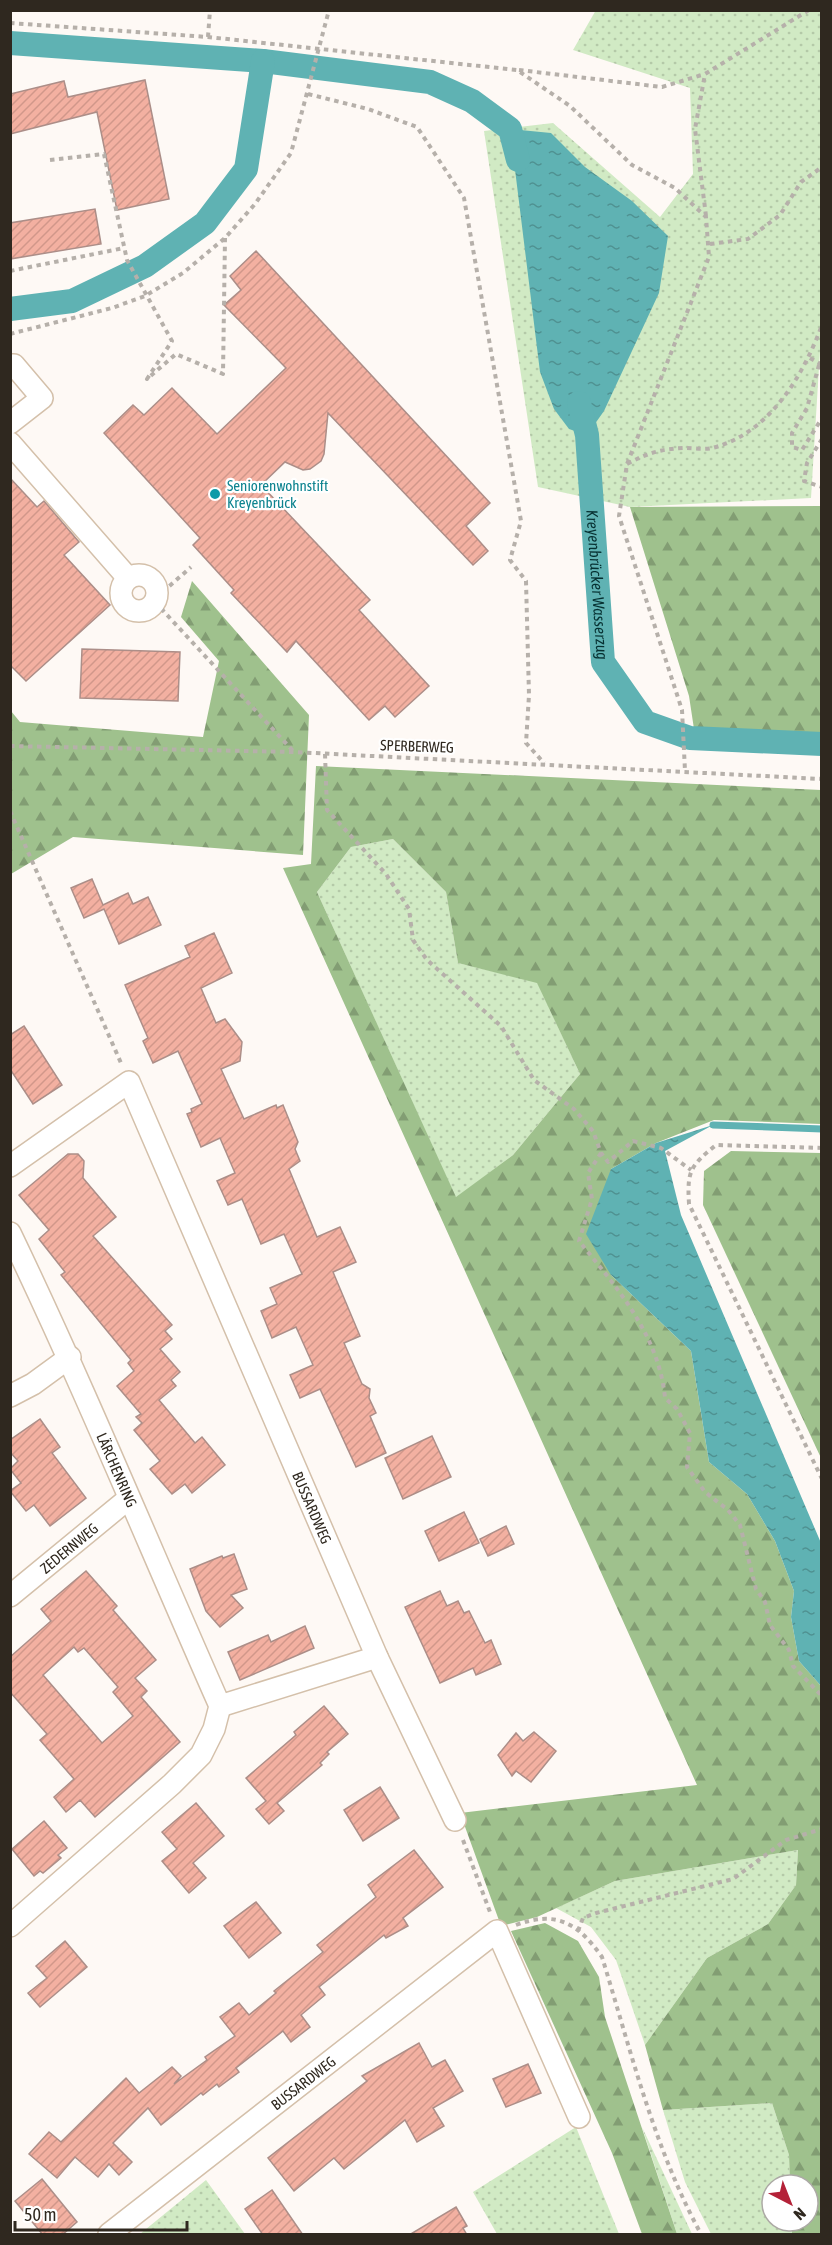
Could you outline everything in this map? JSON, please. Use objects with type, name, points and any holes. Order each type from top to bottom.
[{"type":"street","points":[[10,365],[14,364],[42,398],[10,423]]},
{"type":"street","points":[[10,443],[128,578]]},
{"type":"street","points":[[140,574],[152,580],[157,591],[156,600],[140,612],[134,611],[124,605],[121,587],[128,578],[140,574]]},
{"type":"street","points":[[10,1166],[129,1082]]},
{"type":"street","name":"BUSSARDWEG","points":[[129,1082],[377,1657],[455,1820]]},
{"type":"street","name":"LÄRCHENRING","points":[[10,1233],[70,1357],[128,1499],[220,1706]]},
{"type":"street","points":[[10,1396],[70,1357]]},
{"type":"street","name":"ZEDERNWEG","points":[[10,1596],[128,1499]]},
{"type":"street","points":[[10,1926],[172,1784],[201,1755],[214,1729],[220,1706],[377,1657]]},
{"type":"street","points":[[497,1931],[579,2117]]},
{"type":"street","name":"BUSSARDWEG","points":[[109,2235],[497,1931]]},
{"type":"path","points":[[208,37],[210,10]]},
{"type":"path","points":[[10,334],[112,308],[145,296],[183,273],[225,238],[255,204],[291,153],[329,10]]},
{"type":"path","points":[[10,23],[208,37],[662,87],[705,74],[809,10]]},
{"type":"path","points":[[517,70],[570,106],[632,165],[675,188],[706,217]]},
{"type":"path","points":[[685,771],[682,710],[619,516],[627,464],[709,257],[710,244],[695,129],[705,74]]},
{"type":"path","points":[[308,94],[368,109],[417,127],[464,198],[521,521],[510,560],[526,581],[529,695],[526,743],[544,763]]},
{"type":"path","points":[[50,160],[104,154],[127,260],[172,341],[147,379],[176,354],[223,374],[225,238]]},
{"type":"path","points":[[710,244],[748,239],[780,215],[801,182],[822,167]]},
{"type":"path","points":[[10,271],[124,248]]},
{"type":"path","points":[[627,464],[652,451],[711,448],[750,431],[780,404],[810,358],[822,325]]},
{"type":"path","points":[[810,358],[820,365],[807,408],[792,433],[792,447],[802,450],[822,418]]},
{"type":"path","points":[[822,439],[807,463],[804,481],[822,488]]},
{"type":"path","points":[[191,567],[156,600],[294,752]]},
{"type":"path","name":"SPERBERWEG","points":[[10,746],[294,752],[822,779]]},
{"type":"path","points":[[325,754],[327,810],[386,874],[408,909],[413,940],[427,960],[501,1026],[534,1080],[574,1109],[593,1131],[601,1153],[609,1162],[633,1141],[661,1148],[691,1170]]},
{"type":"path","points":[[10,811],[129,1082]]},
{"type":"path","points":[[822,1148],[716,1145],[694,1163],[687,1178],[689,1204],[822,1479]]},
{"type":"path","points":[[601,1153],[588,1173],[592,1199],[579,1240],[645,1329],[663,1377],[665,1398],[677,1408],[690,1432],[687,1467],[705,1492],[728,1510],[740,1524],[756,1589],[765,1602],[770,1625],[789,1650],[793,1666],[822,1696]]},
{"type":"path","points":[[455,1820],[497,1931],[537,1917],[561,1920],[587,1937],[602,1957],[656,2132],[684,2203],[701,2235]]},
{"type":"path","points":[[578,1931],[583,1918],[596,1913],[733,1879],[786,1840],[822,1829]]},
{"type":"green space","points":[[596,10],[821,11],[822,318],[811,498],[630,507],[538,487],[484,131],[553,123],[660,217],[693,174],[690,88],[573,50]]},
{"type":"green space","points":[[821,506],[821,735],[694,729],[689,696],[630,507]]},
{"type":"green space","points":[[192,581],[309,715],[303,855],[73,837],[11,874],[11,711],[20,722],[203,737],[219,661],[181,617]]},
{"type":"green space","points":[[316,766],[821,790],[821,1124],[714,1120],[656,1143],[611,1169],[611,1275],[691,1351],[709,1462],[747,1494],[775,1541],[794,1591],[791,1617],[799,1661],[821,1686],[821,2234],[792,2234],[820,2233],[820,2173],[790,2173],[789,2155],[772,2103],[663,2110],[645,2045],[707,1958],[768,1924],[796,1885],[798,1850],[615,1881],[537,1917],[501,1926],[460,1813],[697,1785],[283,868],[311,864]],"holes":[[[393,839],[446,892],[458,963],[537,983],[580,1074],[513,1155],[456,1197],[317,892],[351,847]]]},
{"type":"green space","points":[[393,839],[446,892],[458,963],[537,982],[580,1074],[513,1155],[456,1198],[317,892],[351,847]]},
{"type":"green space","points":[[731,1151],[821,1153],[821,1458],[703,1205],[704,1171]]},
{"type":"green space","points":[[798,1850],[796,1885],[768,1924],[707,1958],[645,2045],[616,1960],[591,1927],[556,1908],[615,1881]]},
{"type":"green space","points":[[545,1923],[578,1941],[599,1977],[605,2017],[677,2234],[642,2234],[612,2153],[511,1931]]},
{"type":"green space","points":[[772,2103],[789,2155],[790,2173],[760,2173],[760,2233],[792,2234],[711,2234],[685,2182],[663,2110]]},
{"type":"green space","points":[[576,2127],[619,2234],[497,2234],[473,2192]]},
{"type":"green space","points":[[642,2127],[692,2234],[677,2234]]},
{"type":"green space","points":[[206,2180],[245,2234],[140,2234]]},
{"type":"water","points":[[510,129],[551,133],[585,167],[632,201],[668,236],[659,293],[604,411],[587,435],[569,429],[554,409],[540,372]]},
{"type":"water","points":[[713,1125],[665,1151],[681,1215],[821,1543],[821,1686],[799,1661],[791,1617],[794,1591],[775,1541],[747,1494],[709,1462],[691,1351],[611,1275],[586,1234],[611,1169],[656,1143]]},
{"type":"building","points":[[145,80],[169,199],[117,210],[97,112],[10,134],[10,94],[64,81],[68,97]]},
{"type":"building","points":[[95,209],[101,244],[10,259],[10,223]]},
{"type":"building","name":"Seniorenwohnstift Kreyenbrück","points":[[256,251],[490,503],[466,526],[488,551],[473,565],[328,413],[324,454],[321,461],[310,469],[303,470],[285,462],[261,485],[370,600],[359,610],[429,686],[395,717],[385,706],[369,720],[296,641],[287,652],[231,593],[234,590],[193,545],[200,538],[104,433],[133,405],[144,415],[172,388],[217,434],[286,368],[224,305],[241,290],[230,276]]},
{"type":"building","points":[[10,478],[37,507],[44,501],[79,542],[64,555],[110,605],[26,681],[10,665]]},
{"type":"building","points":[[82,649],[180,652],[178,701],[80,698]]},
{"type":"building","points":[[92,879],[103,905],[128,893],[133,904],[148,897],[161,925],[119,944],[104,909],[84,918],[71,888]]},
{"type":"building","points":[[214,933],[232,973],[201,988],[216,1023],[225,1019],[242,1042],[240,1061],[221,1069],[244,1119],[276,1105],[277,1108],[283,1105],[298,1142],[295,1149],[300,1161],[289,1169],[317,1237],[340,1227],[356,1262],[333,1272],[360,1336],[344,1343],[362,1384],[370,1389],[369,1398],[376,1413],[370,1416],[386,1453],[356,1467],[320,1389],[300,1398],[290,1375],[313,1365],[296,1327],[272,1338],[261,1311],[277,1304],[270,1288],[302,1274],[284,1234],[261,1244],[242,1199],[228,1205],[217,1181],[235,1173],[220,1138],[201,1147],[187,1114],[192,1112],[191,1109],[202,1104],[178,1051],[153,1063],[143,1041],[148,1038],[125,985],[190,957],[185,946]]},
{"type":"building","points":[[24,1026],[62,1085],[33,1104],[10,1069],[10,1035]]},
{"type":"building","points":[[68,1154],[78,1154],[84,1161],[83,1178],[116,1217],[93,1236],[172,1325],[165,1331],[172,1339],[160,1349],[180,1372],[171,1380],[176,1386],[159,1400],[195,1443],[202,1437],[225,1465],[192,1493],[185,1484],[172,1494],[150,1469],[160,1461],[134,1430],[142,1423],[136,1417],[141,1414],[117,1386],[134,1371],[128,1363],[131,1360],[61,1275],[65,1272],[39,1239],[49,1230],[19,1195]]},
{"type":"building","points":[[40,1419],[60,1447],[52,1453],[86,1498],[50,1526],[34,1505],[26,1511],[10,1491],[21,1483],[10,1469],[18,1461],[10,1452],[10,1440]]},
{"type":"building","points":[[432,1436],[451,1477],[403,1499],[385,1458]]},
{"type":"building","points":[[464,1512],[479,1543],[439,1561],[425,1531]]},
{"type":"building","points":[[506,1526],[514,1544],[488,1556],[480,1539]]},
{"type":"building","points":[[234,1554],[247,1589],[231,1595],[243,1608],[220,1627],[206,1611],[190,1569],[222,1556],[223,1558]]},
{"type":"building","points":[[86,1571],[117,1606],[113,1610],[156,1660],[135,1678],[147,1691],[141,1697],[180,1742],[95,1817],[80,1800],[66,1812],[54,1797],[74,1779],[40,1740],[47,1734],[10,1692],[10,1657],[51,1621],[41,1609]],"holes":[[[74,1647],[78,1652],[84,1648],[118,1687],[113,1692],[133,1716],[102,1743],[43,1675]]]},
{"type":"building","points":[[440,1591],[447,1606],[458,1601],[464,1613],[469,1611],[485,1643],[491,1640],[501,1664],[476,1675],[473,1668],[440,1683],[405,1607]]},
{"type":"building","points":[[305,1626],[314,1648],[240,1680],[228,1652],[268,1635],[271,1642]]},
{"type":"building","points":[[324,1706],[348,1734],[327,1752],[329,1754],[320,1763],[322,1765],[277,1803],[284,1811],[269,1824],[256,1809],[266,1801],[246,1778],[296,1735],[294,1732]]},
{"type":"building","points":[[534,1732],[556,1751],[531,1782],[516,1771],[512,1776],[498,1755],[516,1733],[523,1741]]},
{"type":"building","points":[[380,1787],[399,1818],[363,1841],[344,1810]]},
{"type":"building","points":[[196,1803],[224,1836],[193,1863],[206,1878],[189,1893],[162,1861],[177,1849],[162,1832]]},
{"type":"building","points":[[44,1821],[67,1848],[58,1855],[61,1858],[43,1873],[40,1871],[34,1876],[12,1849]]},
{"type":"building","points":[[414,1850],[443,1887],[403,1918],[408,1926],[386,1938],[384,1935],[319,1987],[325,1995],[301,2015],[310,2027],[291,2042],[283,2031],[236,2068],[239,2072],[219,2087],[217,2084],[203,2095],[201,2093],[161,2125],[148,2108],[113,2143],[132,2162],[119,2175],[109,2164],[98,2177],[75,2157],[57,2178],[29,2154],[49,2132],[61,2142],[126,2078],[139,2093],[172,2067],[181,2076],[174,2084],[207,2060],[205,2057],[235,2036],[220,2017],[239,2003],[249,2015],[276,1993],[274,1991],[323,1952],[317,1945],[376,1897],[368,1885]]},
{"type":"building","points":[[256,1902],[281,1933],[249,1958],[224,1926]]},
{"type":"building","points":[[65,1941],[87,1967],[40,2007],[28,1993],[47,1978],[36,1966]]},
{"type":"building","points":[[419,2043],[432,2067],[445,2060],[463,2091],[433,2108],[444,2126],[417,2142],[405,2120],[344,2169],[334,2158],[294,2191],[268,2158],[367,2081],[362,2076]]},
{"type":"building","points":[[528,2064],[541,2093],[506,2107],[493,2079]]},
{"type":"building","points":[[42,2179],[77,2222],[62,2235],[43,2235],[15,2201]]},
{"type":"building","points":[[272,2190],[303,2235],[263,2235],[245,2209]]},
{"type":"building","points":[[456,2207],[467,2226],[463,2228],[467,2235],[409,2235]]},
{"type":"waterway","points":[[10,43],[263,61],[430,82],[472,101],[510,129],[518,160]]},
{"type":"waterway","points":[[10,309],[72,301],[145,266],[205,223],[246,169],[263,61]]},
{"type":"waterway","name":"Kreyenbrücker Wasserzug","points":[[579,403],[587,435],[603,662],[645,722],[690,738],[822,744]]},
{"type":"waterway","points":[[713,1125],[822,1129]]},
{"type":"place","name":"Seniorenwohnstift Kreyenbrück","points":[[215,494]]}]
